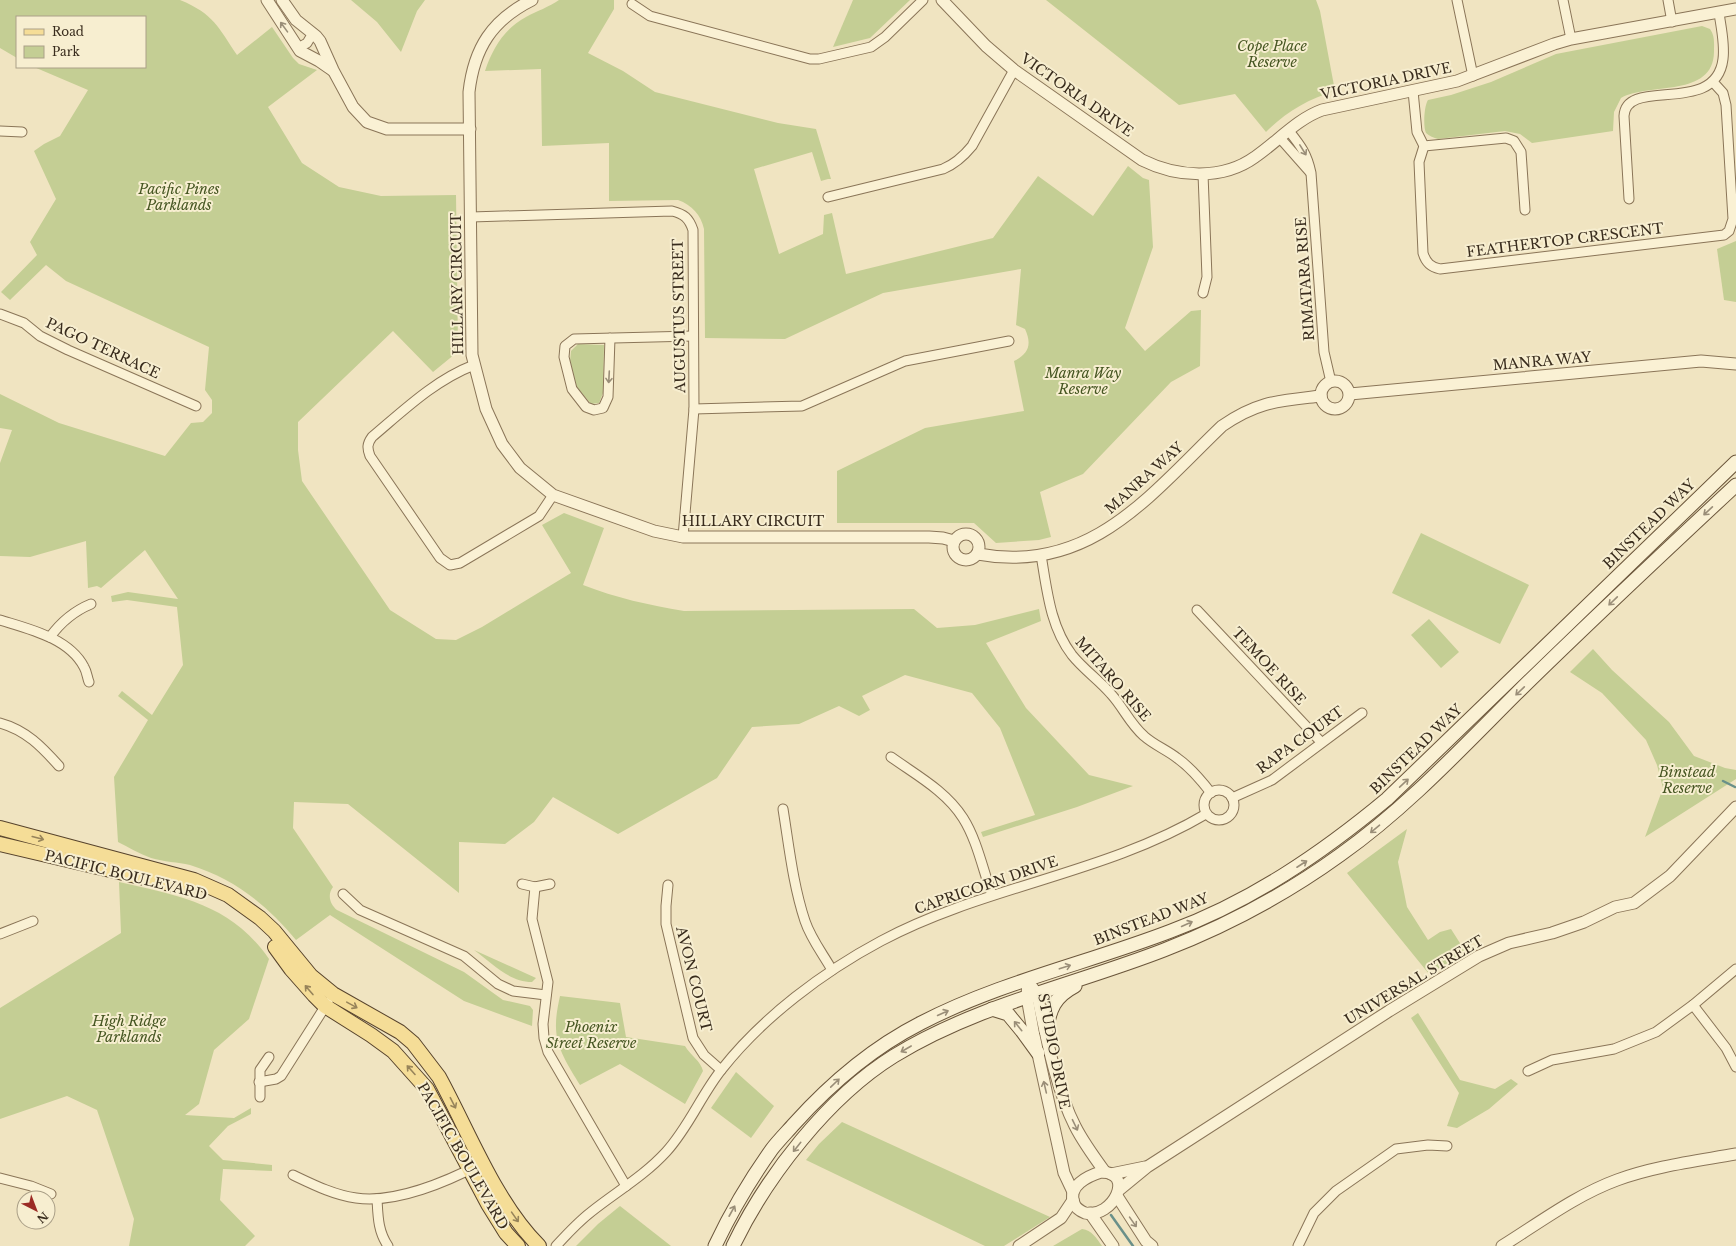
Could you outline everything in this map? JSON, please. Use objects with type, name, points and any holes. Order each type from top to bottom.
[{"type":"main road","name":"BINSTEAD WAY","points":[[715,1246],[732,1210],[773,1148],[806,1110],[840,1077],[883,1045],[921,1023],[971,1001],[1028,979],[1172,931],[1219,911],[1282,876],[1333,842],[1387,799],[1422,766],[1515,674],[1736,462]]},
{"type":"main road","points":[[733,1246],[754,1205],[789,1157],[821,1117],[853,1087],[891,1058],[925,1038],[992,1009],[1188,941],[1238,917],[1312,875],[1371,832],[1428,781],[1648,567],[1736,485]]},
{"type":"main road","name":"PACIFIC BOULEVARD","points":[[0,828],[194,880],[228,895],[245,905],[274,931],[329,1000],[393,1051],[427,1089],[488,1204],[506,1233],[518,1246]]},
{"type":"main road","name":"PACIFIC BOULEVARD","points":[[0,844],[180,886],[211,895],[237,911],[266,936],[291,969],[314,995],[329,1000],[400,1032],[417,1049],[439,1077],[483,1163],[514,1215],[539,1246]]},
{"type":"main road","points":[[1046,1032],[1049,1016],[1058,998],[1066,991],[1096,974]]},
{"type":"main road","points":[[992,1009],[1008,1014],[1038,1053]]},
{"type":"street","points":[[267,0],[300,51],[320,61],[333,70]]},
{"type":"street","points":[[282,0],[296,20],[320,41],[333,70],[353,107],[364,119],[377,126],[387,129],[470,129]]},
{"type":"street","name":"HILLARY CIRCUIT","points":[[532,0],[506,16],[490,32],[480,48],[474,64],[470,85],[472,355],[486,409],[502,444],[520,468],[553,495],[654,531],[683,537],[929,537],[943,538],[954,541]]},
{"type":"street","points":[[632,4],[650,16],[810,59],[819,59],[871,47],[885,37],[923,0]]},
{"type":"street","name":"VICTORIA DRIVE","points":[[942,0],[986,46],[1014,70],[1142,160],[1157,167],[1176,172],[1203,174],[1231,169],[1254,158],[1305,118],[1322,110],[1457,81],[1571,39],[1672,22],[1736,9]]},
{"type":"street","points":[[1457,0],[1473,76]]},
{"type":"street","points":[[1563,0],[1571,39]]},
{"type":"street","points":[[1668,0],[1672,22]]},
{"type":"street","points":[[1629,199],[1624,116],[1626,106],[1636,99],[1691,92],[1705,88],[1713,82],[1719,73],[1723,59],[1719,13]]},
{"type":"street","points":[[298,48],[307,43],[313,34]]},
{"type":"street","points":[[828,197],[943,169],[953,165],[963,157],[972,146],[1014,70]]},
{"type":"street","name":"FEATHERTOP CRESCENT","points":[[1424,146],[1419,162],[1423,253],[1425,260],[1434,268],[1440,269],[1717,236],[1728,231],[1733,219],[1726,106],[1723,93],[1713,82]]},
{"type":"street","points":[[1413,91],[1417,132],[1424,146],[1506,138],[1514,141],[1521,152],[1525,210]]},
{"type":"street","points":[[0,131],[22,132]]},
{"type":"street","name":"RIMATARA RISE","points":[[1285,134],[1311,173],[1324,352],[1331,382]]},
{"type":"street","points":[[1203,174],[1207,277],[1203,293]]},
{"type":"street","name":"AUGUSTUS STREET","points":[[471,217],[672,211],[686,216],[693,230],[694,409],[683,537]]},
{"type":"street","name":"PAGO TERRACE","points":[[0,315],[14,318],[24,323],[40,336],[68,350],[196,406]]},
{"type":"street","points":[[610,338],[608,397],[603,408],[594,410],[586,407],[572,389],[564,357],[565,346],[574,339],[610,338],[694,336]]},
{"type":"street","points":[[694,409],[802,406],[905,361],[1009,341]]},
{"type":"street","name":"MANRA WAY","points":[[1350,394],[1701,361],[1736,364]]},
{"type":"street","points":[[474,366],[448,376],[372,437],[368,442],[367,448],[370,456],[440,558],[450,565],[460,563],[539,516],[553,495]]},
{"type":"street","points":[[1340,381],[1344,383],[1350,394],[1348,404],[1335,410],[1330,409],[1324,404],[1321,396],[1323,387],[1331,382],[1340,381]]},
{"type":"street","name":"MANRA WAY","points":[[978,554],[1010,558],[1041,555],[1064,550],[1085,542],[1127,517],[1222,426],[1238,415],[1272,402],[1321,396]]},
{"type":"street","points":[[962,534],[972,535],[979,543],[978,554],[971,560],[962,560],[958,558],[953,550],[954,541],[962,534]]},
{"type":"street","name":"MITARO RISE","points":[[1041,555],[1051,612],[1064,644],[1085,670],[1102,684],[1137,729],[1145,737],[1178,758],[1211,793]]},
{"type":"street","points":[[50,637],[57,628],[78,609],[91,604]]},
{"type":"street","name":"TEMOE RISE","points":[[1197,610],[1321,742]]},
{"type":"street","points":[[0,620],[50,637],[76,655],[84,668],[89,682]]},
{"type":"street","name":"RAPA COURT","points":[[1232,798],[1272,780],[1321,742],[1362,713]]},
{"type":"street","points":[[0,723],[26,734],[39,744],[59,766]]},
{"type":"street","points":[[891,757],[936,788],[955,807],[963,818],[976,848],[992,895]]},
{"type":"street","points":[[1216,791],[1224,791],[1232,798],[1234,809],[1228,818],[1216,820],[1212,819],[1206,814],[1204,803],[1211,793],[1216,791]]},
{"type":"street","name":"UNIVERSAL STREET","points":[[1118,1193],[1147,1167],[1388,1011],[1479,956],[1509,943],[1552,933],[1584,922],[1615,907],[1634,903],[1670,876],[1736,807]]},
{"type":"street","points":[[783,809],[797,887],[805,921],[832,970]]},
{"type":"street","name":"CAPRICORN DRIVE","points":[[556,1246],[590,1213],[652,1165],[674,1142],[721,1070],[745,1042],[783,1008],[832,970],[881,941],[940,913],[992,895],[1111,858],[1172,832],[1206,814]]},
{"type":"street","points":[[522,884],[535,887],[550,884]]},
{"type":"street","name":"AVON COURT","points":[[668,885],[666,924],[690,1028],[697,1046],[721,1070]]},
{"type":"street","points":[[535,887],[532,919],[548,982],[543,1024],[544,1038],[548,1052],[626,1186]]},
{"type":"street","points":[[343,894],[360,910],[464,956],[498,984],[513,991],[546,995]]},
{"type":"street","points":[[0,934],[33,921]]},
{"type":"street","points":[[1528,1071],[1552,1060],[1614,1049],[1656,1032],[1693,1005],[1736,969]]},
{"type":"street","name":"STUDIO DRIVE","points":[[1028,979],[1032,995],[1046,1032],[1061,1090],[1075,1126],[1091,1153],[1108,1173]]},
{"type":"street","name":"STUDIO DRIVE","points":[[1032,995],[1038,1053],[1064,1173],[1073,1196]]},
{"type":"street","points":[[260,1082],[276,1080],[281,1076],[329,1000]]},
{"type":"street","points":[[1693,1005],[1726,1048],[1736,1067]]},
{"type":"street","points":[[260,1097],[260,1070],[269,1057]]},
{"type":"street","points":[[1298,1246],[1314,1213],[1330,1197],[1396,1149],[1428,1145],[1447,1146]]},
{"type":"street","points":[[1502,1246],[1586,1194],[1617,1180],[1646,1171],[1736,1154]]},
{"type":"street","points":[[293,1175],[329,1192],[356,1198],[377,1199],[414,1192],[443,1182],[483,1163]]},
{"type":"street","name":"UNIVERSAL STREET","points":[[1108,1173],[1147,1167]]},
{"type":"street","points":[[1019,1246],[1061,1218],[1084,1180],[1096,1174],[1108,1173],[1116,1179],[1118,1193],[1146,1241],[1152,1246]]},
{"type":"street","points":[[0,1178],[32,1186],[42,1190]]},
{"type":"street","points":[[1073,1196],[1078,1209],[1090,1213],[1106,1207],[1118,1193]]},
{"type":"street","points":[[377,1199],[378,1225],[382,1237],[388,1246]]},
{"type":"street","points":[[1090,1213],[1113,1246]]},
{"type":"green space","name":"Pacific Pines Parklands","points":[[0,0],[180,0],[208,16],[220,29],[237,55],[272,27],[293,58],[299,64],[317,70],[268,107],[302,163],[339,187],[381,196],[456,195],[458,348],[455,354],[433,372],[393,331],[298,422],[298,450],[302,481],[390,610],[436,639],[456,640],[482,627],[571,573],[542,525],[564,513],[604,528],[583,585],[633,601],[684,611],[914,609],[937,628],[975,625],[1039,609],[1041,621],[986,643],[1026,708],[1089,775],[1133,786],[1077,807],[983,837],[981,832],[1035,815],[1000,728],[972,693],[905,675],[862,696],[870,710],[859,716],[839,706],[799,724],[752,727],[717,778],[618,834],[553,797],[534,822],[505,844],[459,842],[459,893],[348,804],[294,802],[293,828],[333,887],[330,893],[330,899],[337,910],[464,972],[503,1000],[530,1006],[533,1010],[532,1026],[464,1001],[330,915],[296,940],[274,915],[236,886],[190,865],[151,858],[118,842],[114,777],[148,720],[118,696],[122,691],[152,715],[183,665],[177,607],[127,600],[112,602],[111,596],[128,592],[178,599],[145,550],[101,588],[97,586],[88,588],[86,541],[30,557],[0,556],[0,463],[12,430],[0,428],[0,394],[59,423],[165,456],[191,423],[203,422],[212,413],[212,400],[205,390],[209,347],[66,281],[46,265],[10,300],[1,292],[37,255],[30,242],[56,199],[34,151],[60,136],[88,90],[36,68],[146,68],[146,16],[16,16],[16,57],[0,48]]},
{"type":"green space","points":[[351,0],[425,0],[417,11],[401,52],[377,22]]},
{"type":"green space","name":"Manra Way Reserve","points":[[559,0],[614,0],[614,9],[588,53],[623,71],[655,92],[778,123],[816,129],[831,179],[821,181],[812,152],[754,169],[779,254],[823,234],[824,215],[832,213],[846,274],[993,238],[1038,176],[1093,216],[1128,166],[1143,178],[1149,180],[1153,247],[1125,328],[1145,351],[1191,311],[1201,310],[1200,366],[1171,382],[1083,474],[1040,492],[1051,537],[1039,540],[996,543],[974,523],[837,523],[837,471],[925,428],[1024,411],[1014,361],[1026,352],[1029,344],[1025,329],[1016,325],[1021,269],[883,293],[785,339],[705,338],[704,229],[701,219],[695,211],[688,205],[678,200],[609,201],[609,143],[542,146],[541,69],[485,71],[500,40],[511,27],[526,17]]},
{"type":"green space","points":[[853,0],[910,0],[870,38],[833,47]]},
{"type":"green space","name":"Cope Place Reserve","points":[[1046,0],[1316,0],[1320,11],[1335,91],[1325,94],[1298,107],[1281,118],[1266,132],[1235,94],[1179,105]]},
{"type":"green space","points":[[1702,26],[1710,29],[1713,34],[1714,52],[1711,67],[1703,76],[1692,83],[1633,93],[1621,98],[1614,112],[1613,131],[1532,143],[1520,134],[1505,131],[1438,139],[1426,133],[1424,116],[1428,100],[1451,95],[1491,82],[1556,54]]},
{"type":"green space","points":[[1736,241],[1736,302],[1724,300],[1717,249]]},
{"type":"green space","points":[[578,344],[604,345],[603,393],[599,403],[591,404],[576,386],[570,361],[571,351]]},
{"type":"green space","points":[[1421,533],[1529,585],[1500,644],[1392,593]]},
{"type":"green space","points":[[1429,619],[1459,652],[1441,668],[1411,635]]},
{"type":"green space","name":"Binstead Reserve","points":[[1593,649],[1612,670],[1669,722],[1694,756],[1725,768],[1736,770],[1736,779],[1645,837],[1663,788],[1657,765],[1646,740],[1602,693],[1570,672]]},
{"type":"green space","points":[[1407,829],[1398,862],[1407,907],[1428,940],[1440,932],[1451,929],[1465,951],[1449,963],[1429,974],[1347,873]]},
{"type":"green space","name":"High Ridge Parklands","points":[[119,882],[183,898],[203,905],[221,914],[254,940],[269,959],[249,1019],[214,1050],[199,1104],[185,1115],[234,1118],[251,1108],[251,1114],[228,1126],[209,1146],[223,1160],[272,1165],[272,1171],[223,1169],[220,1200],[255,1236],[245,1246],[129,1246],[134,1219],[97,1110],[67,1096],[0,1119],[0,1008],[121,933]]},
{"type":"green space","points":[[474,950],[536,978],[532,982],[516,979],[501,971]]},
{"type":"green space","name":"Phoenix Street Reserve","points":[[560,996],[620,1003],[626,1037],[685,1046],[700,1064],[703,1071],[685,1104],[620,1064],[580,1085],[560,1049],[558,1041],[556,1021]]},
{"type":"green space","points":[[1418,1013],[1460,1080],[1495,1089],[1511,1079],[1518,1084],[1489,1109],[1457,1128],[1447,1126],[1459,1093],[1411,1018]]},
{"type":"green space","points":[[736,1072],[774,1106],[751,1138],[711,1108]]},
{"type":"green space","points":[[842,1122],[1050,1217],[1004,1246],[985,1246],[806,1160],[819,1144]]},
{"type":"green space","points":[[620,1206],[671,1246],[576,1246],[598,1224]]},
{"type":"green space","points":[[1082,1229],[1088,1231],[1096,1237],[1102,1246],[1053,1246]]},
{"type":"waterway","points":[[1723,781],[1735,787]]},
{"type":"waterway","points":[[1111,1215],[1133,1246]]}]
